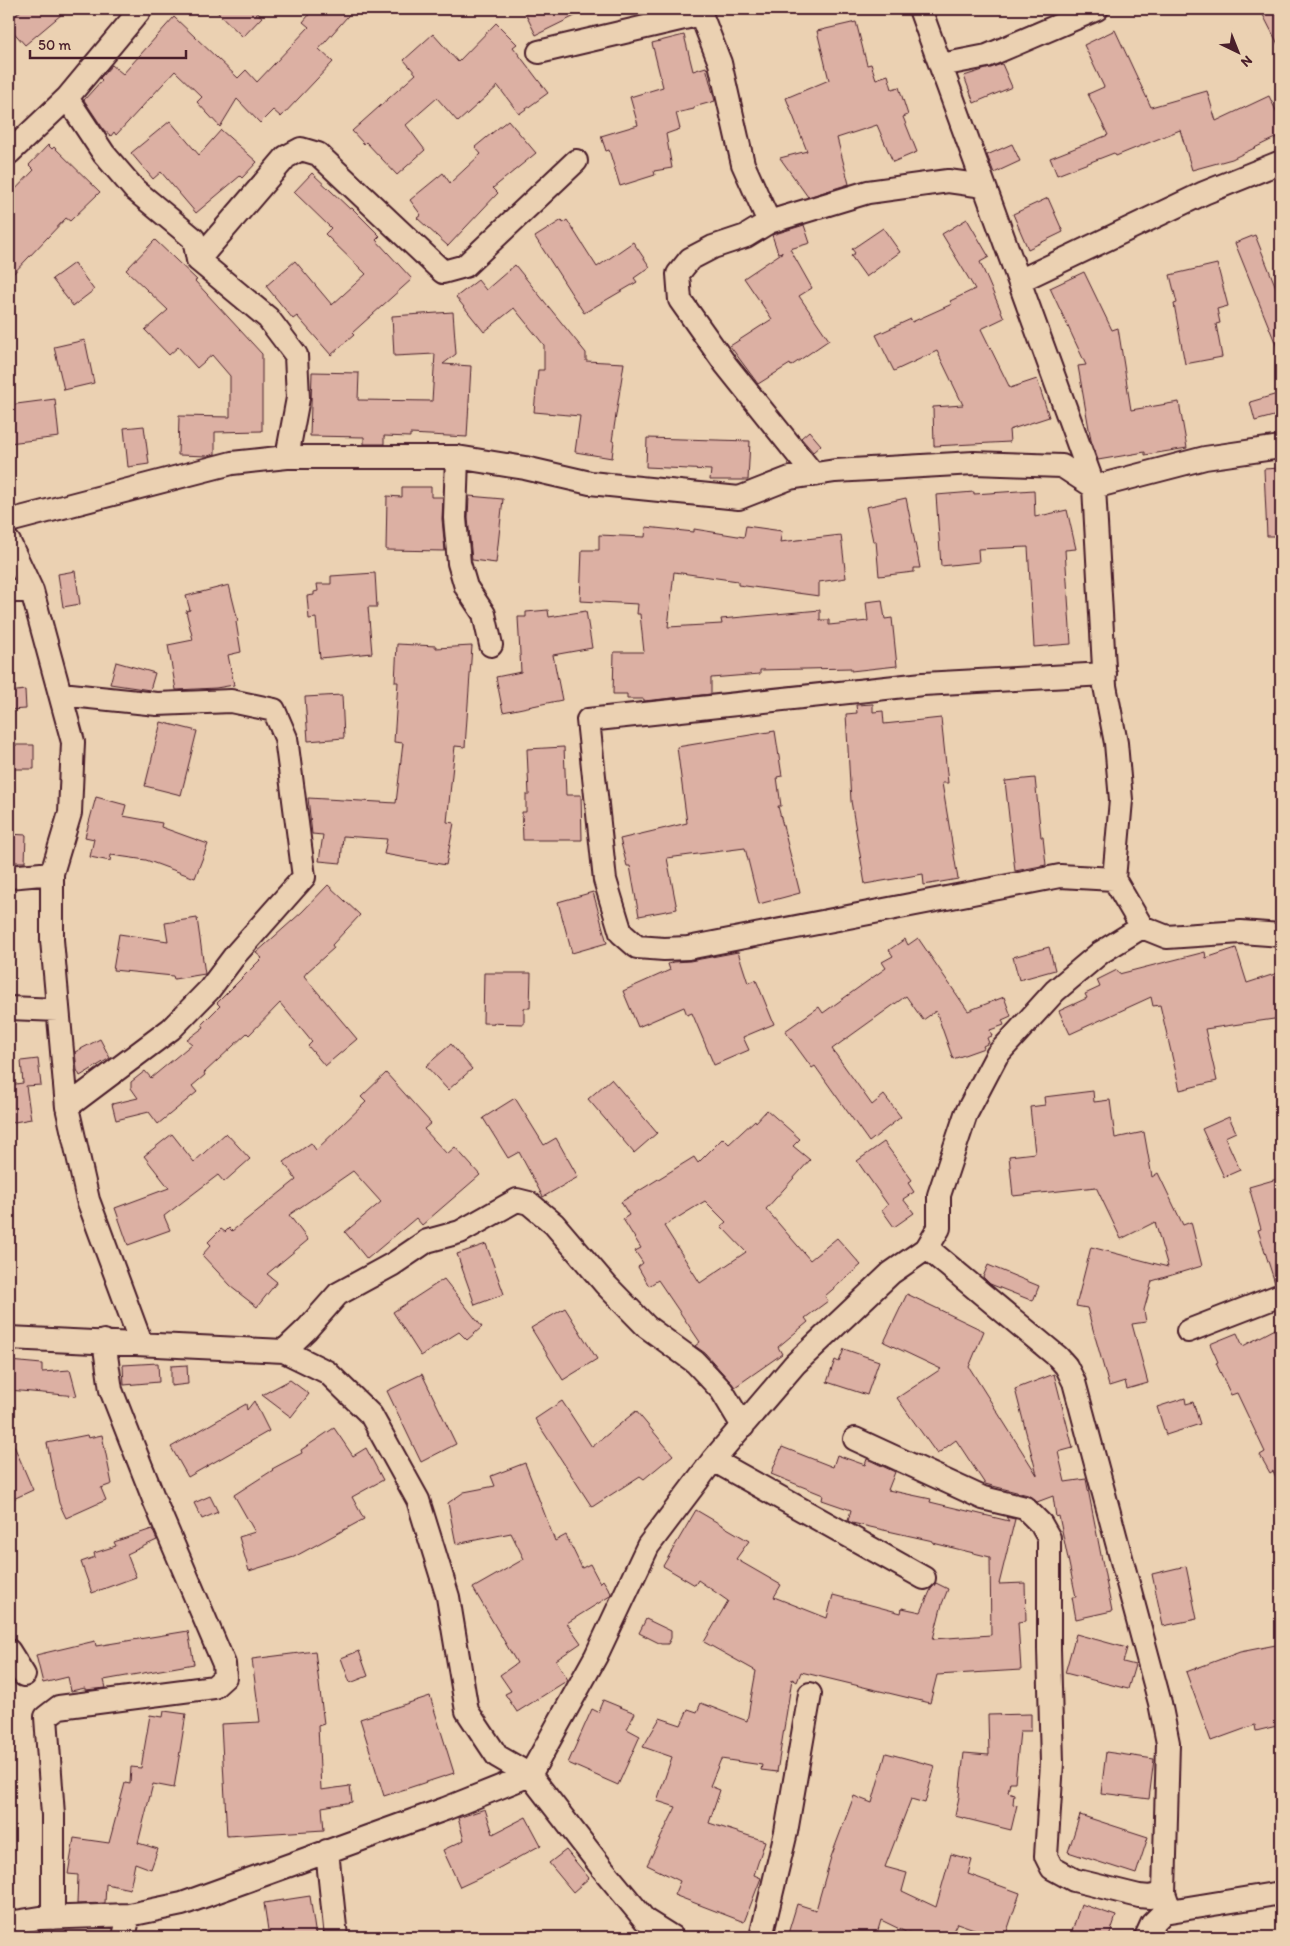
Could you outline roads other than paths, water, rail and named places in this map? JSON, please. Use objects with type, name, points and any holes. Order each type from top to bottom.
[{"type":"street","points":[[9,153],[67,98],[141,9]]},
{"type":"street","points":[[920,9],[1094,487],[1105,686],[1116,743],[1121,800],[1114,879],[1142,927],[1167,937],[1241,932],[1281,935]]},
{"type":"street","points":[[941,65],[987,56],[1097,9]]},
{"type":"street","points":[[539,52],[700,12],[720,63],[743,164],[769,222]]},
{"type":"street","points":[[67,98],[104,154],[135,190],[194,239],[198,260],[268,318],[296,355],[298,398],[287,457]]},
{"type":"street","points":[[198,260],[286,158],[302,149],[318,154],[443,272],[465,266],[576,161]]},
{"type":"street","points":[[1019,281],[1204,193],[1281,162]]},
{"type":"street","points":[[814,475],[726,365],[680,300],[678,274],[690,259],[713,247],[746,236],[769,222],[868,192],[948,181],[984,186]]},
{"type":"street","points":[[9,521],[232,463],[287,457],[457,457],[525,468],[590,483],[739,498],[790,478],[835,471],[974,463],[1062,466],[1094,487],[1205,458],[1281,447]]},
{"type":"street","points":[[457,457],[456,518],[459,563],[466,587],[484,614],[491,645]]},
{"type":"street","points":[[9,542],[32,590],[73,742],[70,813],[52,873],[52,940],[67,1107],[88,1200],[141,1343]]},
{"type":"street","points":[[9,591],[32,590]]},
{"type":"street","points":[[1105,674],[922,684],[588,720],[605,880],[621,933],[636,947],[688,948],[1060,876],[1114,879]]},
{"type":"street","points":[[61,694],[157,704],[231,701],[274,710],[286,738],[304,877],[236,954],[209,990],[171,1029],[67,1107]]},
{"type":"street","points":[[9,877],[52,873]]},
{"type":"street","points":[[9,1923],[53,1918],[129,1915],[182,1904],[445,1809],[530,1775],[596,1656],[648,1546],[713,1460],[795,1364],[891,1273],[926,1248],[939,1228],[939,1194],[966,1114],[997,1055],[1055,991],[1100,953],[1142,927]]},
{"type":"street","points":[[9,1008],[58,1010]]},
{"type":"street","points":[[284,1350],[307,1329],[338,1294],[393,1264],[427,1241],[460,1232],[517,1200],[529,1203],[554,1224],[606,1285],[647,1326],[695,1362],[722,1391],[743,1426]]},
{"type":"street","points":[[926,1248],[1058,1357],[1066,1366],[1074,1382],[1160,1703],[1168,1743],[1167,1902],[1164,1912],[1152,1924],[1146,1937]]},
{"type":"street","points":[[1188,1331],[1281,1295]]},
{"type":"street","points":[[9,1338],[284,1350],[328,1372],[370,1414],[418,1500],[448,1597],[467,1711],[497,1756],[530,1775],[602,1868],[646,1920],[672,1937]]},
{"type":"street","points":[[53,1918],[54,1815],[46,1717],[59,1706],[214,1687],[225,1677],[224,1664],[155,1502],[111,1390],[104,1341]]},
{"type":"street","points":[[855,1439],[983,1498],[1025,1508],[1041,1524],[1050,1538],[1049,1649],[1052,1763],[1046,1856],[1052,1868],[1074,1880],[1139,1896],[1150,1896],[1167,1902],[1281,1893]]},
{"type":"street","points":[[713,1460],[924,1578]]},
{"type":"street","points":[[9,1651],[24,1675]]},
{"type":"street","points":[[761,1937],[786,1832],[810,1694]]},
{"type":"street","points":[[327,1851],[336,1937]]},
{"type":"street","points":[[124,1937],[129,1915]]}]
